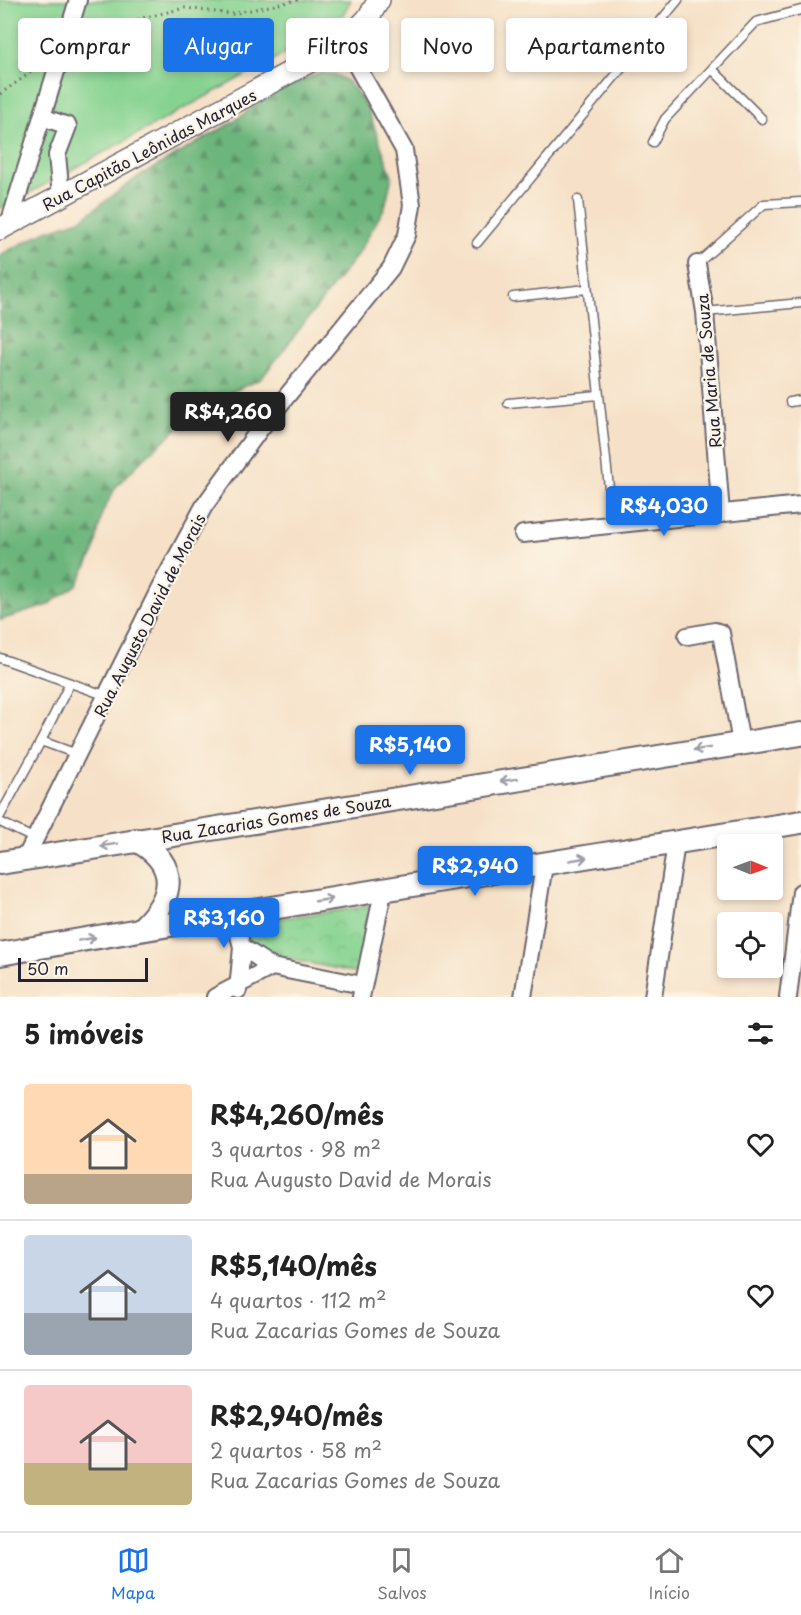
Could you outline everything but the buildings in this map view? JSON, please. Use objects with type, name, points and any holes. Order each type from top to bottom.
[{"type":"main road","name":"Rua Zacarias Gomes de Souza","points":[[0,863],[30,849],[136,840],[801,734]]},
{"type":"main road","points":[[0,954],[233,913],[383,892],[801,822]]},
{"type":"main road","points":[[136,840],[154,850],[166,870],[167,892],[158,913],[141,929]]},
{"type":"street","points":[[72,18],[78,0]]},
{"type":"street","name":"Rua Capitão Leônidas Marques","points":[[368,18],[379,0]]},
{"type":"street","points":[[5,227],[56,72]]},
{"type":"street","name":"Rua Capitão Leônidas Marques","points":[[5,227],[290,72]]},
{"type":"street","name":"Rua Augusto David de Morais","points":[[30,849],[160,588],[204,506],[260,429],[391,268],[407,235],[412,205],[404,150],[360,72]]},
{"type":"street","points":[[42,117],[68,126],[57,155],[61,196]]},
{"type":"street","points":[[32,146],[57,155]]},
{"type":"street","name":"Rua Maria de Souza","points":[[697,264],[705,312],[721,513]]},
{"type":"street","points":[[523,534],[801,505]]},
{"type":"street","points":[[687,636],[715,631],[721,633],[741,743]]},
{"type":"street","points":[[653,997],[676,843]]},
{"type":"street","points":[[523,997],[544,865]]},
{"type":"street","points":[[242,947],[272,967],[362,991],[383,892]]},
{"type":"street","points":[[788,997],[801,892]]},
{"type":"street","points":[[233,913],[242,947],[238,990]]},
{"type":"street","points":[[215,997],[238,990],[272,967]]},
{"type":"lane","points":[[477,243],[678,0]]},
{"type":"lane","points":[[653,142],[665,119],[756,22],[801,10]]},
{"type":"lane","points":[[712,69],[762,119]]},
{"type":"lane","points":[[578,200],[613,525]]},
{"type":"lane","points":[[697,264],[764,204],[801,202]]},
{"type":"lane","points":[[513,297],[587,289]]},
{"type":"lane","points":[[705,312],[801,303]]},
{"type":"lane","points":[[508,403],[599,395]]},
{"type":"lane","points":[[790,402],[801,400]]},
{"type":"lane","points":[[0,658],[107,696]]},
{"type":"lane","points":[[0,816],[70,683]]},
{"type":"lane","points":[[41,741],[77,754]]},
{"type":"lane","points":[[0,822],[30,849]]},
{"type":"path","points":[[142,18],[185,8],[232,14],[298,0]]},
{"type":"path","points":[[0,94],[32,72]]},
{"type":"green space","points":[[0,0],[351,0],[341,18],[286,18],[286,53],[274,59],[274,18],[163,18],[163,72],[251,72],[0,209]]},
{"type":"green space","points":[[319,73],[334,74],[347,81],[357,92],[368,110],[392,176],[385,207],[358,254],[261,379],[205,404],[143,459],[116,487],[102,513],[94,552],[77,585],[46,606],[0,620],[0,255],[46,231],[80,220],[138,177],[233,122],[268,96]]},
{"type":"green space","points":[[372,906],[359,973],[257,953],[248,936],[253,922]]}]
